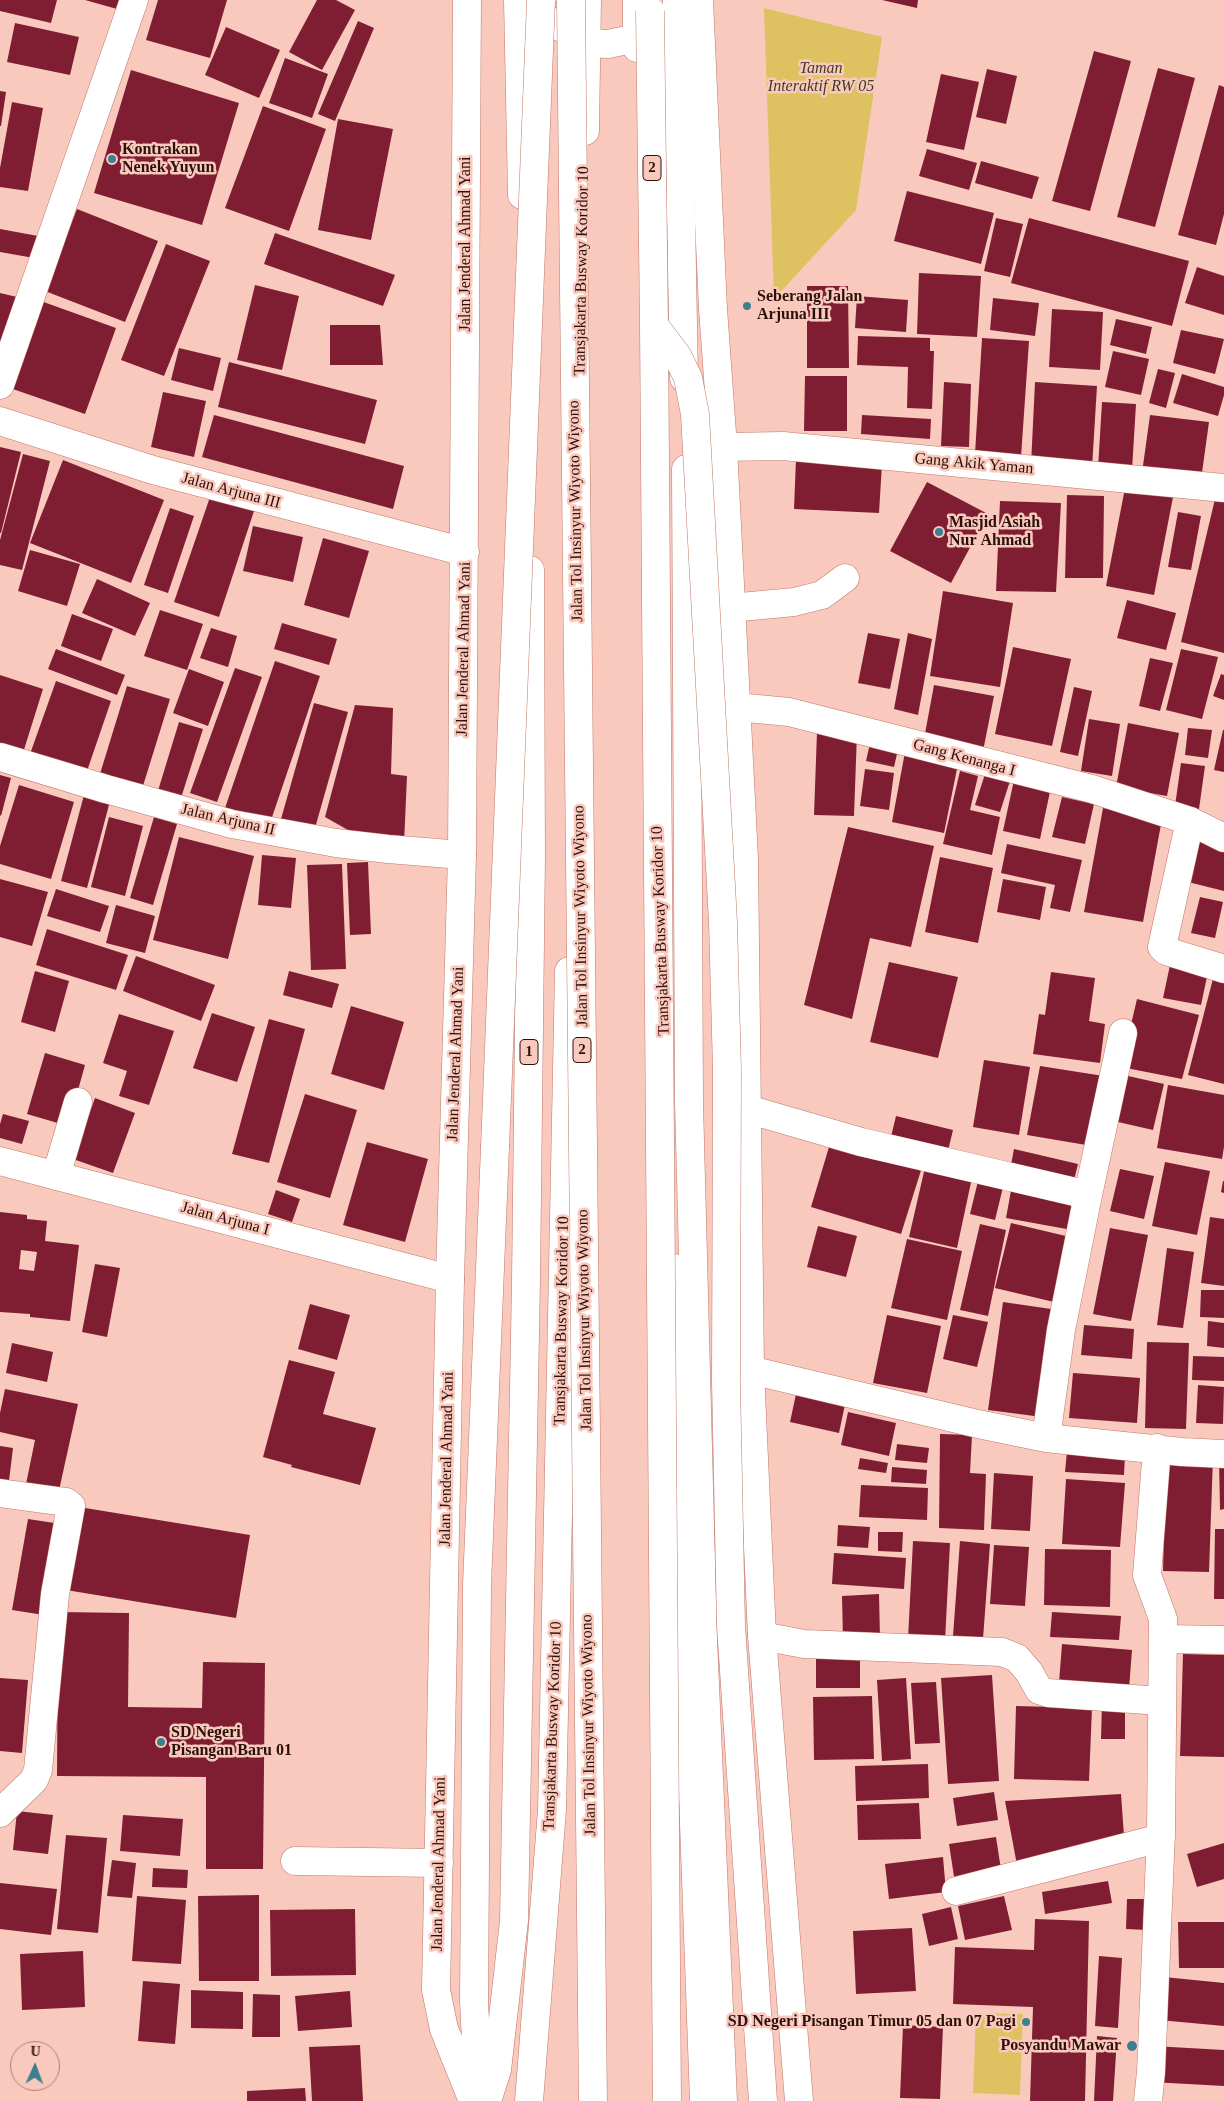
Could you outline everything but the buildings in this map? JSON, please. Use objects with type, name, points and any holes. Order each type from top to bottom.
[{"type":"main road","points":[[0,384],[134,0]]},
{"type":"main road","name":"Jalan Jenderal Ahmad Yani","points":[[467,0],[462,854],[450,1279],[436,1990],[444,2029],[473,2101]]},
{"type":"main road","name":"Jalan Tol Insinyur Wiyoto Wiyono","points":[[571,0],[593,2101]]},
{"type":"main road","name":"Transjakarta Busway Koridor 10","points":[[529,2101],[552,1810],[587,0]]},
{"type":"main road","name":"Transjakarta Busway Koridor 10","points":[[636,0],[648,573],[704,2101]]},
{"type":"main road","name":"2","points":[[650,0],[667,2101]]},
{"type":"main road","points":[[526,1],[587,43],[608,44],[636,38],[660,24],[685,1]]},
{"type":"main road","points":[[479,2101],[474,1982],[477,1585],[495,1147],[526,1]]},
{"type":"main road","name":"1","points":[[487,2101],[497,2070],[514,1921],[526,1290],[531,856],[526,1]]},
{"type":"main road","points":[[685,1],[713,309],[723,447],[744,859],[750,1370],[762,1636],[799,2101]]},
{"type":"main road","points":[[685,1],[689,1103],[703,1638],[723,2101]]},
{"type":"main road","points":[[654,325],[678,357],[688,378],[696,424],[723,922],[727,1070],[726,1382],[731,1626],[763,2101]]},
{"type":"main road","name":"Jalan Arjuna III","points":[[0,421],[153,470],[465,552]]},
{"type":"main road","name":"Gang Akik Yaman","points":[[723,447],[783,446],[1224,488]]},
{"type":"main road","points":[[730,608],[794,602],[822,595],[844,578]]},
{"type":"main road","name":"Gang Kenanga I","points":[[736,707],[789,712],[1092,789],[1190,821],[1224,838]]},
{"type":"main road","name":"Jalan Arjuna II","points":[[0,757],[232,824],[336,843],[388,850],[462,854]]},
{"type":"main road","points":[[1190,821],[1162,948],[1166,951],[1224,969]]},
{"type":"main road","points":[[1046,1438],[1062,1330],[1088,1195],[1123,1033]]},
{"type":"main road","points":[[56,1176],[78,1102]]},
{"type":"main road","points":[[747,1109],[861,1142],[1088,1195]]},
{"type":"main road","name":"Jalan Arjuna I","points":[[0,1161],[450,1279]]},
{"type":"main road","points":[[750,1370],[978,1424],[1046,1438],[1182,1452],[1224,1454]]},
{"type":"main road","points":[[1148,2101],[1161,1838],[1162,1619],[1147,1575],[1157,1448]]},
{"type":"main road","points":[[0,1493],[66,1502],[71,1506],[55,1594],[38,1770],[34,1780],[0,1813]]},
{"type":"main road","points":[[762,1636],[804,1644],[1002,1652],[1017,1658],[1029,1672],[1040,1690],[1048,1693],[1161,1701]]},
{"type":"main road","points":[[1162,1639],[1224,1640]]},
{"type":"main road","points":[[956,1891],[1161,1838]]},
{"type":"main road","points":[[294,1861],[439,1863]]},
{"type":"green space","name":"Taman Interaktif RW 05","points":[[764,8],[882,37],[856,210],[774,299]]},
{"type":"green space","points":[[976,2013],[1023,2014],[1020,2095],[973,2093]]},
{"type":"place","name":"Kontrakan Nenek Yuyun","points":[[112,159]]},
{"type":"place","name":"Seberang Jalan Arjuna III","points":[[747,306]]},
{"type":"place","name":"Masjid Asiah Nur Ahmad","points":[[939,532]]},
{"type":"place","name":"SD Negeri Pisangan Baru 01","points":[[161,1742]]},
{"type":"place","name":"SD Negeri Pisangan Timur 05 dan 07 Pagi","points":[[1026,2022]]},
{"type":"place","name":"Posyandu Mawar","points":[[1132,2046]]}]
